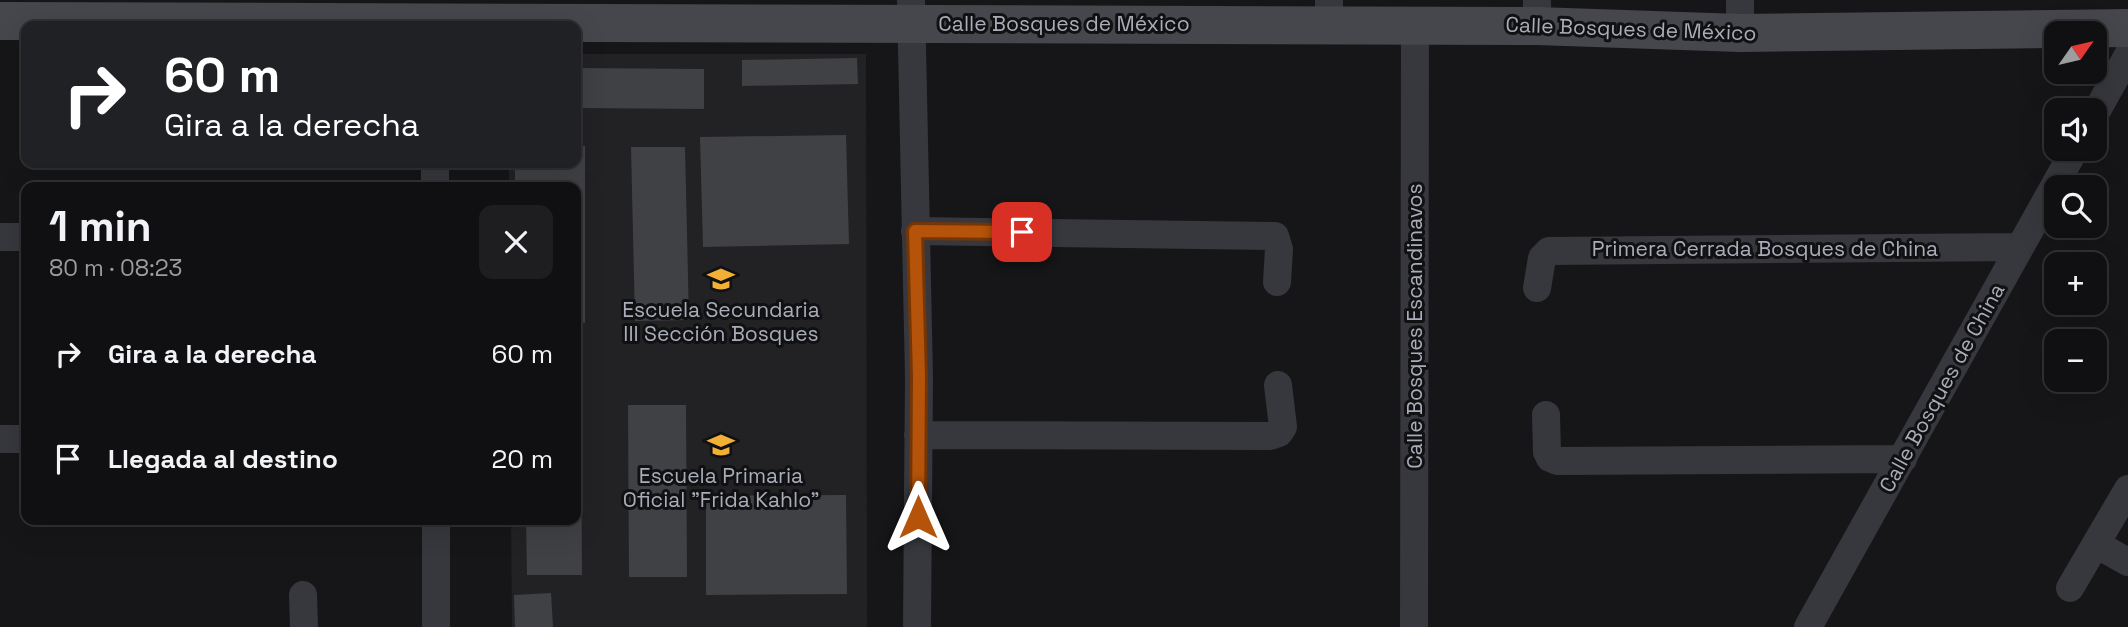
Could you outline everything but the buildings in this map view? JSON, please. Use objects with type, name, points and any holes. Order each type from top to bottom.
[{"type":"street","name":"Calle Bosques de México","points":[[11,14],[219,10],[435,16],[700,11],[1329,13],[1415,25],[1537,13],[2128,27]]},
{"type":"street","points":[[910,11],[918,435],[917,627]]},
{"type":"street","name":"Calle Bosques Escandinavos","points":[[1415,25],[1415,627]]},
{"type":"street","points":[[2104,98],[2128,55]]},
{"type":"street","name":"Calle Bosques de China","points":[[1808,627],[2068,161]]},
{"type":"street","points":[[915,231],[1275,236],[1279,249],[1277,282]]},
{"type":"street","points":[[0,237],[21,237]]},
{"type":"street","name":"Primera Cerrada Bosques de China","points":[[1537,288],[1542,258],[1549,251],[2020,247]]},
{"type":"street","points":[[918,435],[1270,436],[1279,433],[1283,427],[1278,385]]},
{"type":"street","points":[[1546,415],[1547,452],[1550,458],[1557,461],[1903,459]]},
{"type":"street","points":[[0,439],[21,439]]},
{"type":"street","points":[[2070,588],[2128,489]]},
{"type":"street","points":[[436,525],[436,627]]},
{"type":"street","points":[[2096,544],[2128,562]]},
{"type":"street","points":[[303,595],[304,627]]},
{"type":"shaded area","points":[[581,54],[866,54],[867,627],[512,627],[511,525],[581,525],[581,182],[509,182],[509,168],[581,168]]},
{"type":"place","name":"Escuela Secundaria III Sección Bosques","points":[[721,279]]},
{"type":"place","name":"Escuela Primaria Oficial \"Frida Kahlo\"","points":[[721,445]]},
{"type":"route","points":[[918,517],[919,377],[915,231],[1022,232]]}]
